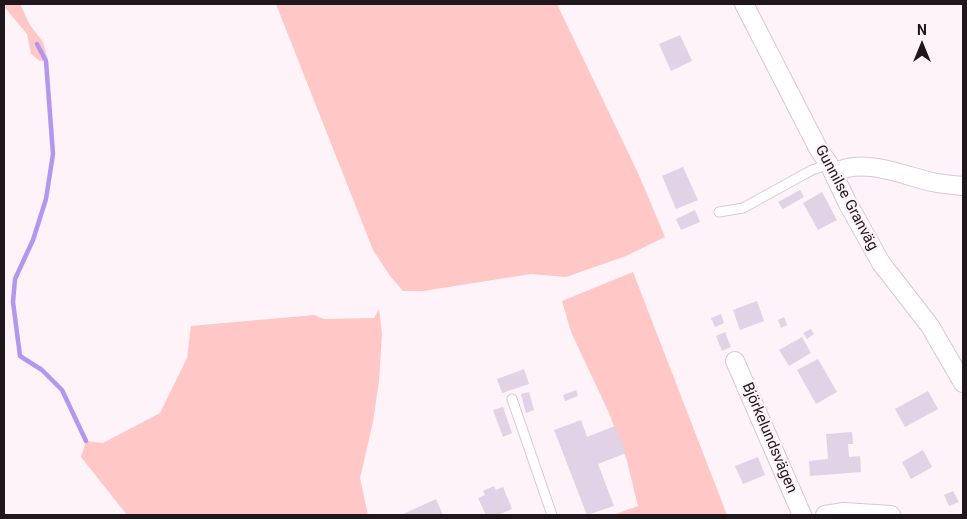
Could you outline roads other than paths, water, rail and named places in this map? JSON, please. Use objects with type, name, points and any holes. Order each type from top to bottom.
[{"type":"street","name":"Gunnilse Granväg","points":[[744,4],[819,150],[831,168],[847,202],[881,263],[930,326],[963,383]]},
{"type":"street","points":[[831,168],[860,166],[963,186]]},
{"type":"street","name":"Björkelundsvägen","points":[[735,362],[802,515]]},
{"type":"street","points":[[826,515],[844,512],[891,515]]},
{"type":"lane","points":[[720,212],[744,208],[812,170],[831,168]]},
{"type":"lane","points":[[512,399],[552,515]]},
{"type":"waterway","points":[[37,44],[46,61],[53,154],[46,199],[33,240],[15,279],[13,302],[20,356],[42,370],[62,390],[86,441]]}]
